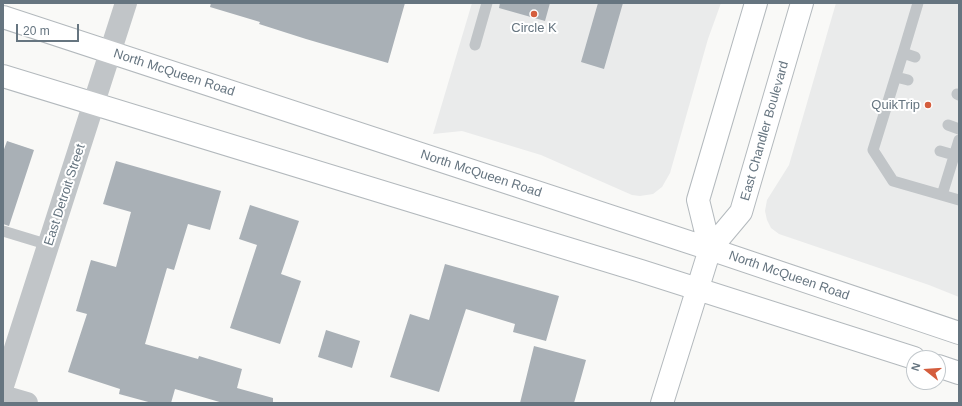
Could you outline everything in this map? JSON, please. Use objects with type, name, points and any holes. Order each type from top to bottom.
[{"type":"main road","points":[[710,249],[698,200],[756,3]]},
{"type":"main road","name":"East Chandler Boulevard","points":[[662,403],[710,249],[741,212],[802,3]]},
{"type":"main road","name":"North McQueen Road","points":[[3,17],[710,249],[959,333]]},
{"type":"main road","points":[[3,76],[697,289],[906,355]]},
{"type":"main road","points":[[946,369],[959,373]]},
{"type":"street","name":"East Detroit Street","points":[[3,386],[112,52],[126,3]]},
{"type":"street","points":[[3,396],[27,403]]},
{"type":"lane","points":[[475,45],[487,3]]},
{"type":"lane","points":[[918,3],[886,106],[883,133],[873,150],[893,181],[959,200]]},
{"type":"lane","points":[[903,53],[915,57]]},
{"type":"lane","points":[[896,77],[908,80]]},
{"type":"lane","points":[[886,106],[898,110]]},
{"type":"lane","points":[[948,126],[959,129]]},
{"type":"lane","points":[[942,195],[959,140]]},
{"type":"lane","points":[[940,151],[954,155]]},
{"type":"lane","points":[[3,231],[49,245]]},
{"type":"shaded area","points":[[472,3],[721,3],[708,39],[670,173],[662,187],[653,194],[640,196],[632,195],[541,155],[462,131],[433,134]]},
{"type":"shaded area","points":[[836,3],[959,3],[959,297],[929,285],[779,234],[771,228],[767,220],[765,211],[767,200],[789,165]]},
{"type":"building","points":[[211,3],[405,3],[388,63],[259,24],[260,22],[210,7]]},
{"type":"building","name":"Circle K","points":[[500,3],[550,3],[545,21],[499,8]]},
{"type":"building","name":"Circle K","points":[[598,3],[623,3],[604,69],[581,62]]},
{"type":"building","points":[[7,141],[34,150],[9,226],[3,224],[3,152]]},
{"type":"building","points":[[116,161],[221,191],[210,230],[188,224],[174,270],[167,268],[145,344],[198,359],[199,356],[242,369],[237,388],[273,398],[273,403],[223,403],[175,389],[171,403],[152,403],[119,394],[120,389],[68,372],[87,314],[76,311],[91,260],[116,267],[131,212],[103,204]]},
{"type":"building","points":[[250,205],[299,221],[281,274],[301,281],[280,344],[230,328],[257,245],[239,239]]},
{"type":"building","points":[[445,264],[559,296],[546,341],[513,332],[515,324],[466,309],[439,392],[390,377],[410,314],[429,320]]},
{"type":"building","points":[[326,330],[360,341],[352,368],[318,357]]},
{"type":"building","points":[[534,346],[586,360],[574,403],[520,403]]},
{"type":"place","name":"Circle K","points":[[534,14]]},
{"type":"place","name":"QuikTrip","points":[[928,105]]}]
